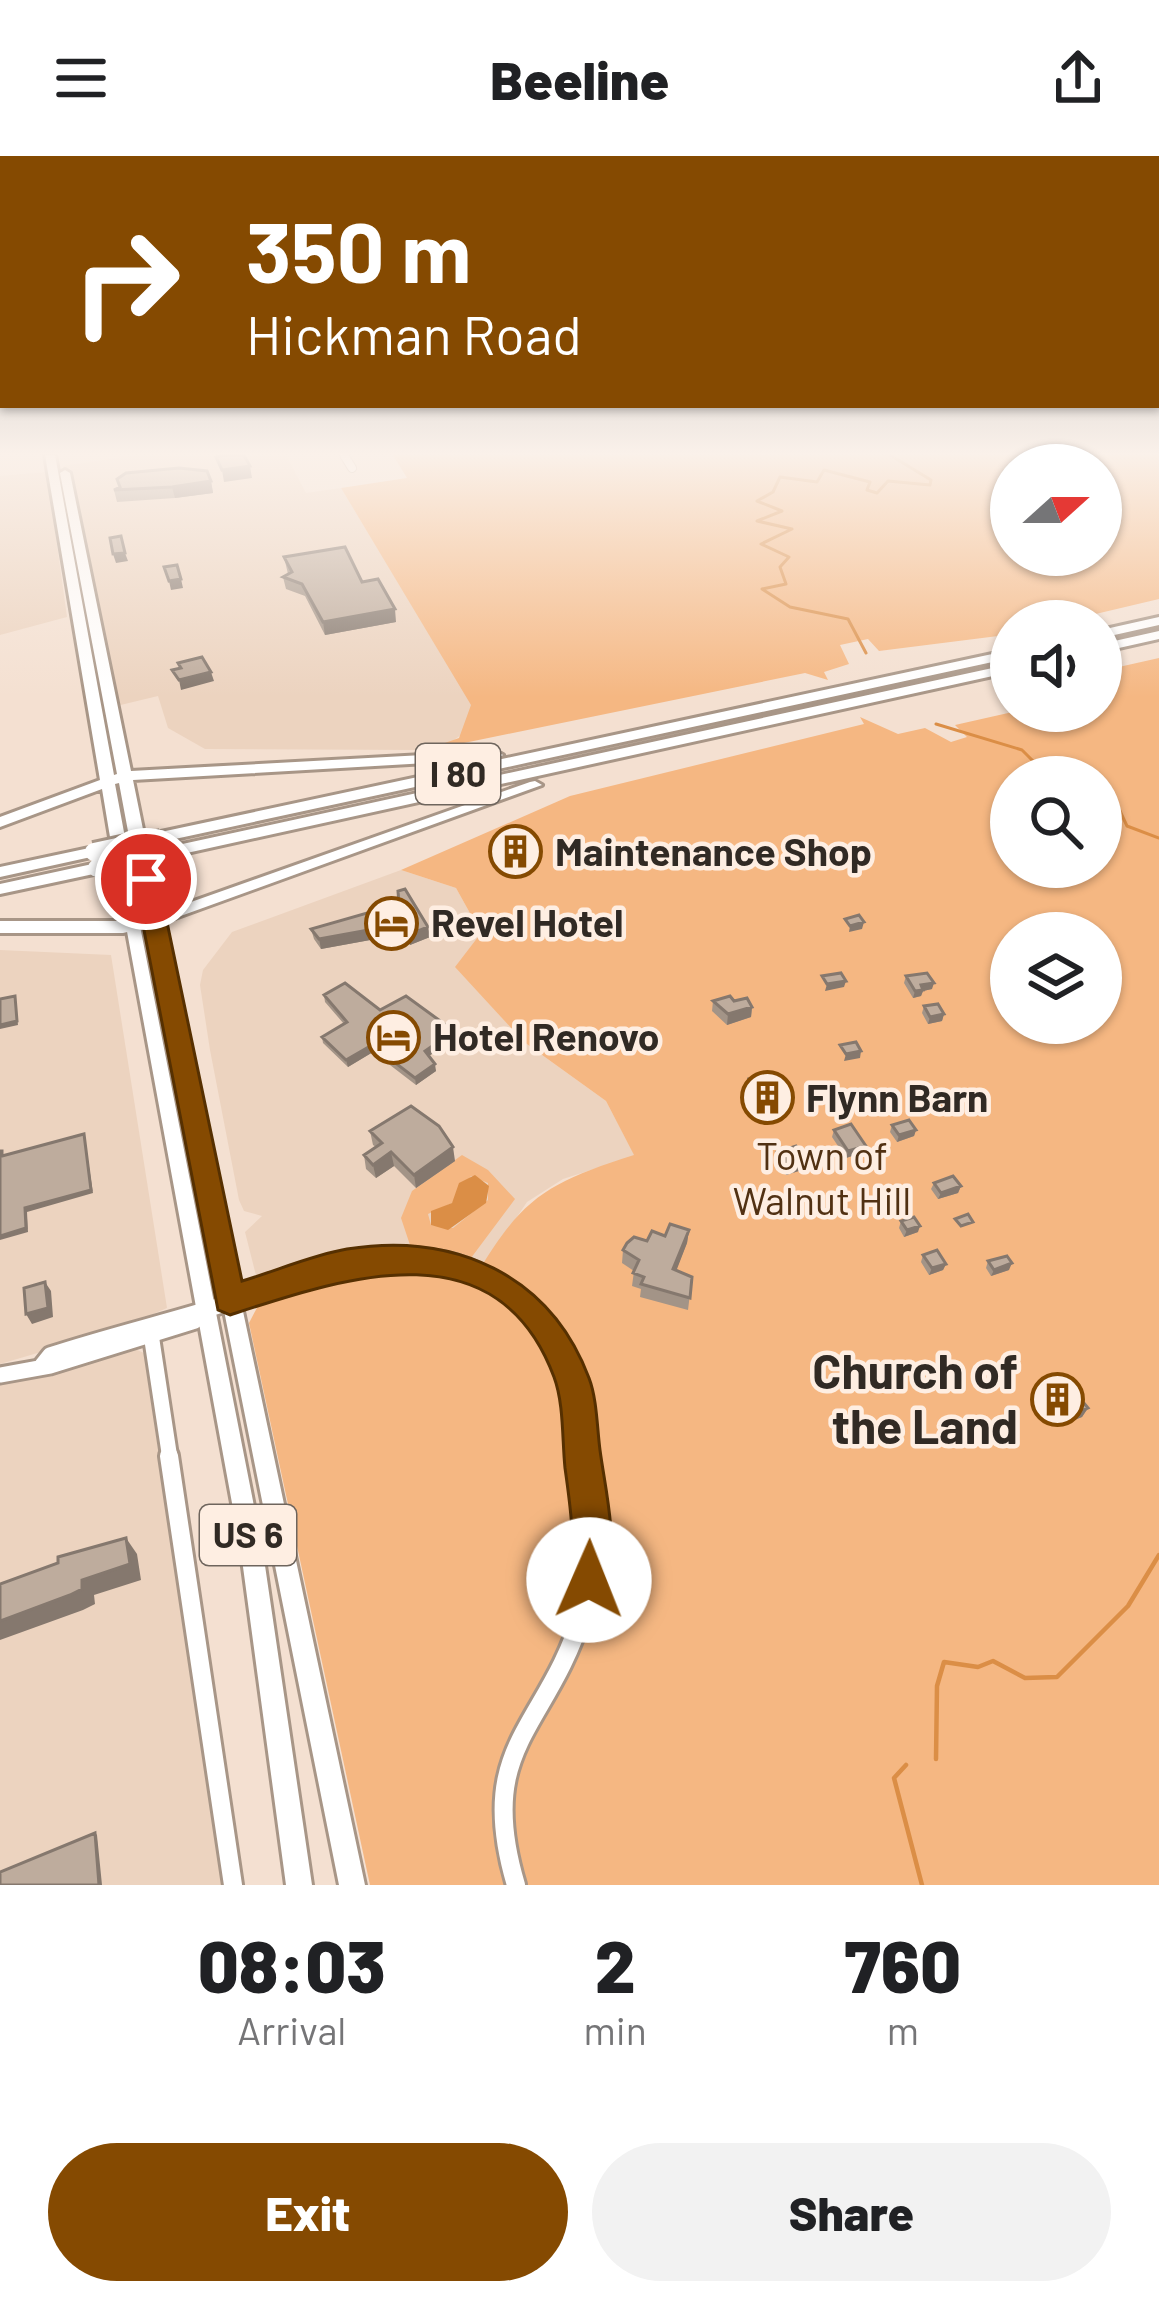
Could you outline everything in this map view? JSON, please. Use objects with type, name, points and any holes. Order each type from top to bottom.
[{"type":"highway","name":"US 6","points":[[70,536],[115,778],[153,921]]},
{"type":"highway","name":"US 6","points":[[71,536],[80,562],[115,778],[133,926]]},
{"type":"highway","points":[[1122,629],[1159,620]]},
{"type":"highway","points":[[1122,646],[1159,638]]},
{"type":"highway","name":"I 80","points":[[0,889],[95,860],[990,659]]},
{"type":"highway","name":"I 80","points":[[162,845],[654,748],[990,673]]},
{"type":"highway","points":[[0,822],[115,778],[433,762],[755,710]]},
{"type":"highway","points":[[0,927],[133,926],[153,921],[514,791],[654,748]]},
{"type":"highway","name":"I 80","points":[[0,872],[95,860]]},
{"type":"main road","name":"US 6","points":[[153,921],[218,1304],[299,1885]]},
{"type":"main road","name":"US 6","points":[[133,926],[352,1885]]},
{"type":"street","points":[[42,1365],[50,1355],[358,1261],[433,1260],[471,1269],[501,1285],[537,1314],[557,1344],[576,1397],[591,1561],[578,1626],[521,1728],[505,1773],[502,1831],[516,1885]]},
{"type":"street","points":[[0,1375],[195,1321],[218,1304]]},
{"type":"street","points":[[151,1334],[233,1885]]},
{"type":"shaded area","points":[[0,536],[56,536],[67,617],[0,635]]},
{"type":"shaded area","points":[[76,536],[370,536],[472,705],[465,732],[447,745],[425,750],[205,749],[168,728],[158,696],[108,708]]},
{"type":"shaded area","points":[[401,870],[456,888],[481,933],[456,967],[524,1042],[606,1101],[635,1156],[563,1179],[527,1202],[471,1285],[264,1307],[245,1232],[262,1216],[244,1211],[239,1200],[210,1050],[200,985],[203,970],[232,932]]},
{"type":"shaded area","points":[[0,950],[111,955],[167,1308],[116,1330],[0,1364]]},
{"type":"shaded area","points":[[475,1175],[489,1186],[486,1203],[448,1230],[431,1225],[431,1211],[452,1203],[459,1183]]},
{"type":"shaded area","points":[[130,1347],[144,1353],[222,1885],[0,1885],[0,1384]]},
{"type":"green space","points":[[370,536],[990,536],[990,576],[1122,576],[1122,536],[1159,536],[1159,599],[1122,608],[1122,600],[990,600],[990,637],[879,651],[868,639],[840,645],[849,664],[824,672],[828,680],[805,673],[425,750],[459,738],[471,705]]},
{"type":"green space","name":"Town of Walnut Hill","points":[[1159,658],[1159,1885],[370,1885],[249,1323],[262,1298],[367,1269],[419,1266],[474,1279],[506,1229],[539,1197],[578,1175],[634,1155],[606,1101],[524,1042],[455,967],[481,933],[456,888],[401,870],[570,796],[864,724],[860,717],[898,734],[925,728],[951,742],[967,737],[955,725],[990,717],[990,732],[1122,732],[1122,666]]},
{"type":"green space","points":[[462,1155],[488,1170],[515,1199],[471,1258],[411,1248],[401,1218],[412,1191]],"holes":[[[471,1176],[488,1183],[488,1200],[453,1228],[431,1225],[428,1214],[452,1203]]]},
{"type":"building","points":[[121,536],[125,553],[113,554],[110,538]]},
{"type":"building","points":[[345,547],[362,582],[378,579],[395,609],[323,622],[302,584],[283,577],[292,572],[284,557]]},
{"type":"building","points":[[177,565],[181,579],[169,581],[164,567]]},
{"type":"building","points":[[202,657],[211,672],[179,680],[172,670],[181,668],[178,663]]},
{"type":"building","points":[[525,830],[533,848],[506,853],[498,835]]},
{"type":"building","points":[[405,889],[428,927],[408,935],[402,924],[319,939],[311,929],[399,904],[398,891]]},
{"type":"building","points":[[859,915],[864,922],[850,926],[845,919]]},
{"type":"building","points":[[841,973],[846,981],[827,984],[822,976]]},
{"type":"building","points":[[927,973],[934,983],[915,991],[906,976]]},
{"type":"building","name":"Hotel Renovo","points":[[345,983],[380,1010],[406,996],[454,1031],[425,1051],[435,1064],[415,1078],[372,1045],[346,1060],[322,1037],[347,1022],[324,995]]},
{"type":"building","points":[[15,996],[17,1021],[0,1025],[0,999]]},
{"type":"building","points":[[730,996],[734,1001],[747,998],[752,1007],[728,1014],[713,1001]]},
{"type":"building","points":[[938,1004],[944,1014],[930,1017],[924,1006]]},
{"type":"building","points":[[856,1042],[861,1051],[846,1054],[840,1045]]},
{"type":"building","points":[[777,1074],[788,1097],[760,1103],[749,1079]]},
{"type":"building","points":[[411,1106],[439,1126],[453,1147],[414,1175],[391,1152],[373,1165],[364,1155],[382,1143],[370,1131]]},
{"type":"building","points":[[909,1120],[916,1130],[899,1135],[892,1125]]},
{"type":"building","points":[[851,1124],[866,1146],[848,1151],[834,1130]]},
{"type":"building","points":[[84,1134],[91,1190],[25,1208],[26,1228],[0,1236],[0,1151],[2,1156]]},
{"type":"building","points":[[796,1146],[807,1163],[787,1169],[777,1152]]},
{"type":"building","points":[[953,1176],[961,1186],[941,1193],[934,1183]]},
{"type":"building","points":[[968,1214],[973,1222],[961,1226],[955,1219]]},
{"type":"building","points":[[914,1217],[920,1226],[907,1230],[901,1221]]},
{"type":"building","points":[[670,1224],[689,1230],[673,1269],[692,1277],[690,1298],[641,1284],[644,1277],[633,1273],[639,1260],[623,1250],[634,1237],[647,1241],[652,1231],[665,1236]]},
{"type":"building","points":[[937,1250],[946,1264],[932,1268],[923,1255]]},
{"type":"building","points":[[1007,1256],[1012,1263],[994,1270],[988,1261]]},
{"type":"building","points":[[45,1282],[48,1308],[26,1314],[24,1288]]},
{"type":"building","points":[[1062,1377],[1088,1408],[1065,1418],[1046,1383]]},
{"type":"building","points":[[126,1538],[130,1564],[82,1580],[82,1589],[70,1595],[0,1621],[0,1584],[58,1563],[58,1557]]},
{"type":"building","points":[[95,1833],[99,1885],[0,1885],[0,1872]]},
{"type":"waterway","points":[[778,536],[761,544],[789,557],[780,567],[786,584],[762,589],[790,607],[848,619],[866,653]]},
{"type":"waterway","points":[[936,724],[1022,750],[1028,756]]},
{"type":"waterway","points":[[1122,815],[1127,826],[1159,838]]},
{"type":"waterway","points":[[936,1759],[937,1686],[944,1662],[978,1667],[993,1661],[1025,1678],[1057,1677],[1128,1606],[1159,1555]]},
{"type":"waterway","points":[[906,1765],[894,1778],[922,1885]]},
{"type":"place","name":"Maintenance Shop","points":[[516,852]]},
{"type":"place","name":"Revel Hotel","points":[[392,923]]},
{"type":"place","name":"Hotel Renovo","points":[[394,1037]]},
{"type":"place","name":"Flynn Barn","points":[[767,1098]]},
{"type":"place","name":"Church of the Land","points":[[1057,1400]]},
{"type":"route","points":[[146,879],[230,1300],[343,1264],[397,1258],[471,1269],[521,1299],[553,1336],[574,1382],[592,1533],[589,1580]]}]
